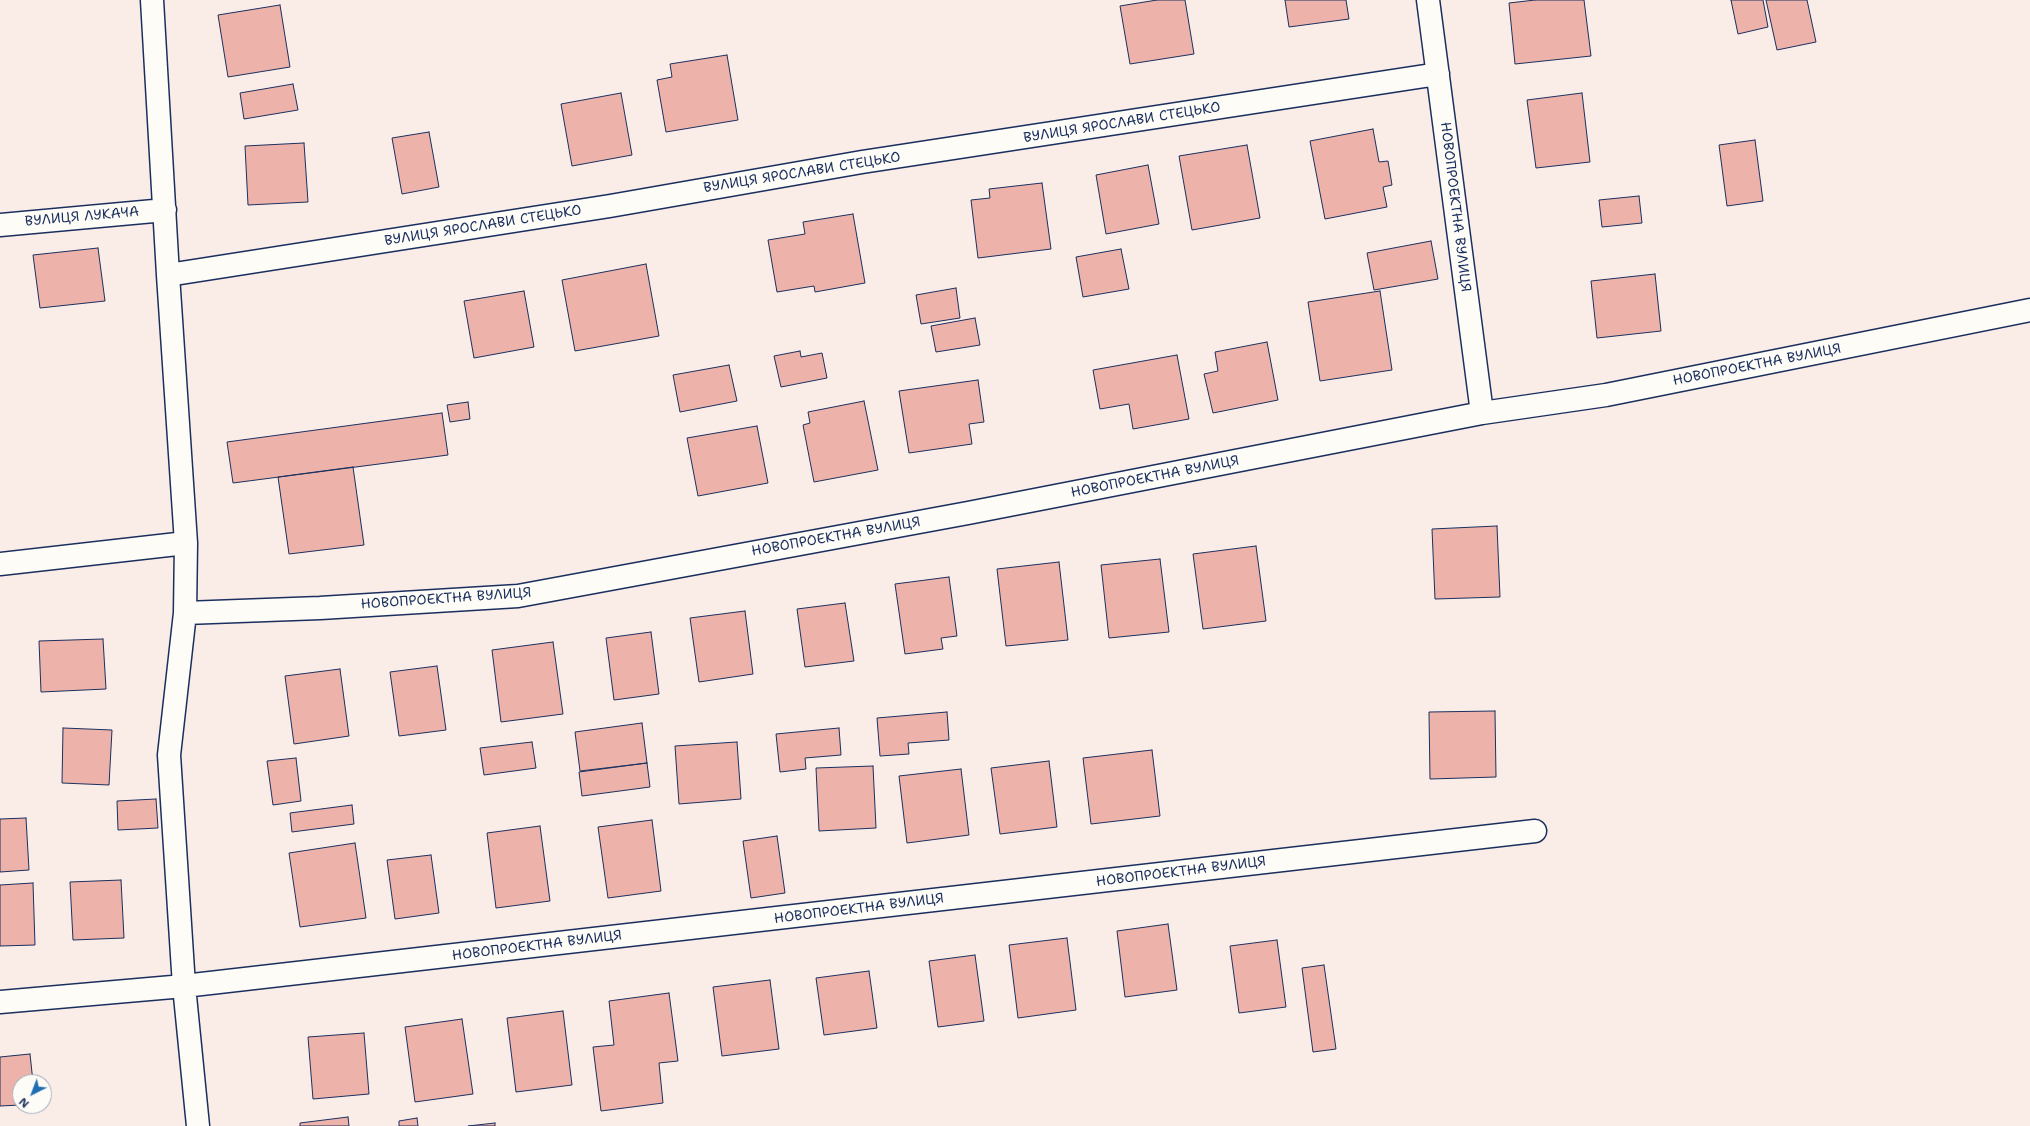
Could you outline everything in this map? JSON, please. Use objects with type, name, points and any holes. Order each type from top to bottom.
[{"type":"street","points":[[152,0],[168,275],[186,543],[185,613],[169,755],[184,986],[198,1126]]},
{"type":"street","name":"НОВОПРОЕКТНА ВУЛИЦЯ","points":[[1428,0],[1482,413]]},
{"type":"street","name":"ВУЛИЦЯ ЯРОСЛАВИ СТЕЦЬКО","points":[[168,275],[610,206],[862,162],[1438,74]]},
{"type":"street","name":"ВУЛИЦЯ ЛУКАЧА","points":[[0,225],[165,210]]},
{"type":"street","name":"НОВОПРОЕКТНА ВУЛИЦЯ","points":[[185,613],[328,607],[518,596],[968,513],[1482,413],[1606,395],[2030,310]]},
{"type":"street","points":[[0,564],[186,543]]},
{"type":"street","name":"НОВОПРОЕКТНА ВУЛИЦЯ","points":[[0,1002],[184,986],[1534,831]]},
{"type":"building","points":[[1157,0],[1185,0],[1194,54],[1130,64],[1120,6]]},
{"type":"building","points":[[1285,0],[1346,0],[1349,19],[1289,27]]},
{"type":"building","points":[[1535,0],[1584,0],[1591,56],[1515,64],[1509,3]]},
{"type":"building","points":[[1731,0],[1763,0],[1768,27],[1738,34]]},
{"type":"building","points":[[1766,0],[1807,0],[1816,42],[1777,50]]},
{"type":"building","points":[[280,5],[290,67],[228,77],[218,15]]},
{"type":"building","points":[[727,55],[738,120],[666,132],[657,80],[672,77],[670,64]]},
{"type":"building","points":[[293,84],[298,110],[244,119],[240,93]]},
{"type":"building","points":[[621,93],[632,155],[572,166],[561,104]]},
{"type":"building","points":[[1582,93],[1590,162],[1536,168],[1527,100]]},
{"type":"building","points":[[1373,129],[1379,162],[1388,161],[1392,185],[1383,187],[1387,207],[1325,219],[1310,141]]},
{"type":"building","points":[[429,132],[439,187],[402,194],[392,138]]},
{"type":"building","points":[[1755,140],[1763,201],[1727,206],[1719,145]]},
{"type":"building","points":[[304,143],[308,202],[248,205],[245,146]]},
{"type":"building","points":[[1247,145],[1260,218],[1192,230],[1179,156]]},
{"type":"building","points":[[1148,165],[1159,224],[1106,234],[1096,175]]},
{"type":"building","points":[[1042,183],[1051,249],[978,258],[971,200],[990,198],[989,189]]},
{"type":"building","points":[[1639,196],[1642,223],[1602,227],[1599,200]]},
{"type":"building","points":[[853,214],[865,283],[815,292],[814,286],[777,292],[768,240],[805,234],[803,222]]},
{"type":"building","points":[[1431,241],[1438,279],[1374,290],[1367,253]]},
{"type":"building","points":[[98,248],[105,301],[40,308],[33,255]]},
{"type":"building","points":[[1121,249],[1129,289],[1083,297],[1076,257]]},
{"type":"building","points":[[646,264],[659,336],[575,351],[562,280]]},
{"type":"building","points":[[1655,274],[1661,331],[1597,338],[1591,281]]},
{"type":"building","points":[[956,288],[960,318],[921,324],[916,295]]},
{"type":"building","points":[[524,291],[534,347],[474,358],[464,301]]},
{"type":"building","points":[[1380,291],[1392,370],[1320,381],[1308,302]]},
{"type":"building","points":[[975,318],[980,345],[936,352],[931,326]]},
{"type":"building","points":[[1267,342],[1278,400],[1213,413],[1204,374],[1218,371],[1215,352]]},
{"type":"building","points":[[800,351],[801,357],[822,353],[827,378],[781,387],[774,356]]},
{"type":"building","points":[[1177,355],[1189,419],[1133,429],[1129,404],[1100,409],[1093,370]]},
{"type":"building","points":[[729,365],[737,401],[680,412],[673,375]]},
{"type":"building","points":[[978,380],[984,422],[969,424],[972,444],[909,453],[899,391]]},
{"type":"building","points":[[864,401],[878,470],[814,482],[803,425],[810,423],[808,412]]},
{"type":"building","points":[[468,402],[470,419],[450,422],[447,405]]},
{"type":"building","points":[[442,413],[448,455],[233,483],[227,442]]},
{"type":"building","points":[[757,426],[768,483],[698,496],[687,438]]},
{"type":"building","points":[[353,467],[364,545],[289,554],[278,477]]},
{"type":"building","points":[[1497,526],[1500,597],[1435,599],[1432,529]]},
{"type":"building","points":[[1256,546],[1266,621],[1203,629],[1193,554]]},
{"type":"building","points":[[1160,559],[1169,632],[1109,638],[1101,565]]},
{"type":"building","points":[[1059,562],[1068,640],[1006,646],[997,569]]},
{"type":"building","points":[[949,577],[957,636],[941,638],[943,649],[905,654],[895,584]]},
{"type":"building","points":[[845,603],[854,661],[805,667],[797,609]]},
{"type":"building","points":[[745,611],[753,674],[699,682],[690,618]]},
{"type":"building","points":[[651,632],[659,694],[614,700],[606,638]]},
{"type":"building","points":[[103,639],[106,689],[41,692],[39,641]]},
{"type":"building","points":[[553,642],[563,714],[501,722],[492,650]]},
{"type":"building","points":[[437,666],[446,730],[399,736],[390,672]]},
{"type":"building","points":[[340,669],[349,736],[294,744],[285,676]]},
{"type":"building","points":[[1495,711],[1496,777],[1430,779],[1429,712]]},
{"type":"building","points":[[947,712],[949,740],[908,743],[909,754],[880,756],[877,718]]},
{"type":"building","points":[[642,723],[647,763],[580,771],[575,732]]},
{"type":"building","points":[[63,728],[112,730],[109,785],[62,783]]},
{"type":"building","points":[[839,728],[841,755],[805,758],[806,769],[780,772],[776,734]]},
{"type":"building","points":[[532,742],[536,768],[484,775],[480,748]]},
{"type":"building","points":[[737,742],[741,799],[679,804],[675,746]]},
{"type":"building","points":[[1152,750],[1160,816],[1091,824],[1083,758]]},
{"type":"building","points":[[296,758],[301,801],[273,805],[267,761]]},
{"type":"building","points":[[1049,761],[1057,827],[1000,834],[991,768]]},
{"type":"building","points":[[647,763],[650,787],[582,796],[579,772]]},
{"type":"building","points":[[873,766],[876,828],[819,831],[816,768]]},
{"type":"building","points":[[961,769],[969,835],[907,843],[899,776]]},
{"type":"building","points":[[156,799],[158,828],[118,830],[117,801]]},
{"type":"building","points":[[352,805],[354,824],[292,832],[290,813]]},
{"type":"building","points":[[26,818],[29,870],[0,872],[0,819]]},
{"type":"building","points":[[652,820],[661,891],[608,898],[598,827]]},
{"type":"building","points":[[540,826],[550,901],[496,908],[487,833]]},
{"type":"building","points":[[777,836],[785,893],[751,898],[743,841]]},
{"type":"building","points":[[355,843],[366,918],[300,927],[289,853]]},
{"type":"building","points":[[431,855],[439,913],[395,919],[387,860]]},
{"type":"building","points":[[121,880],[124,938],[73,940],[70,882]]},
{"type":"building","points":[[33,883],[35,945],[0,946],[0,885]]},
{"type":"building","points":[[1168,924],[1177,990],[1125,997],[1117,931]]},
{"type":"building","points":[[1067,938],[1076,1010],[1018,1018],[1009,945]]},
{"type":"building","points":[[1277,940],[1286,1007],[1239,1013],[1230,946]]},
{"type":"building","points":[[975,955],[984,1021],[938,1027],[929,961]]},
{"type":"building","points":[[1324,965],[1336,1049],[1313,1052],[1302,968]]},
{"type":"building","points":[[869,971],[877,1028],[824,1035],[816,978]]},
{"type":"building","points":[[770,980],[779,1049],[722,1056],[713,987]]},
{"type":"building","points":[[669,993],[678,1061],[659,1063],[663,1103],[601,1111],[593,1047],[614,1045],[609,1001]]},
{"type":"building","points":[[563,1011],[572,1085],[516,1092],[507,1018]]},
{"type":"building","points":[[462,1019],[473,1094],[415,1102],[405,1027]]},
{"type":"building","points":[[364,1033],[369,1094],[313,1099],[308,1037]]},
{"type":"building","points":[[30,1054],[32,1074],[12,1074],[12,1105],[0,1106],[0,1057]]},
{"type":"building","points":[[348,1117],[349,1126],[300,1126],[300,1123]]},
{"type":"building","points":[[417,1118],[418,1126],[399,1126],[399,1121]]},
{"type":"building","points":[[495,1123],[495,1126],[468,1126]]}]
